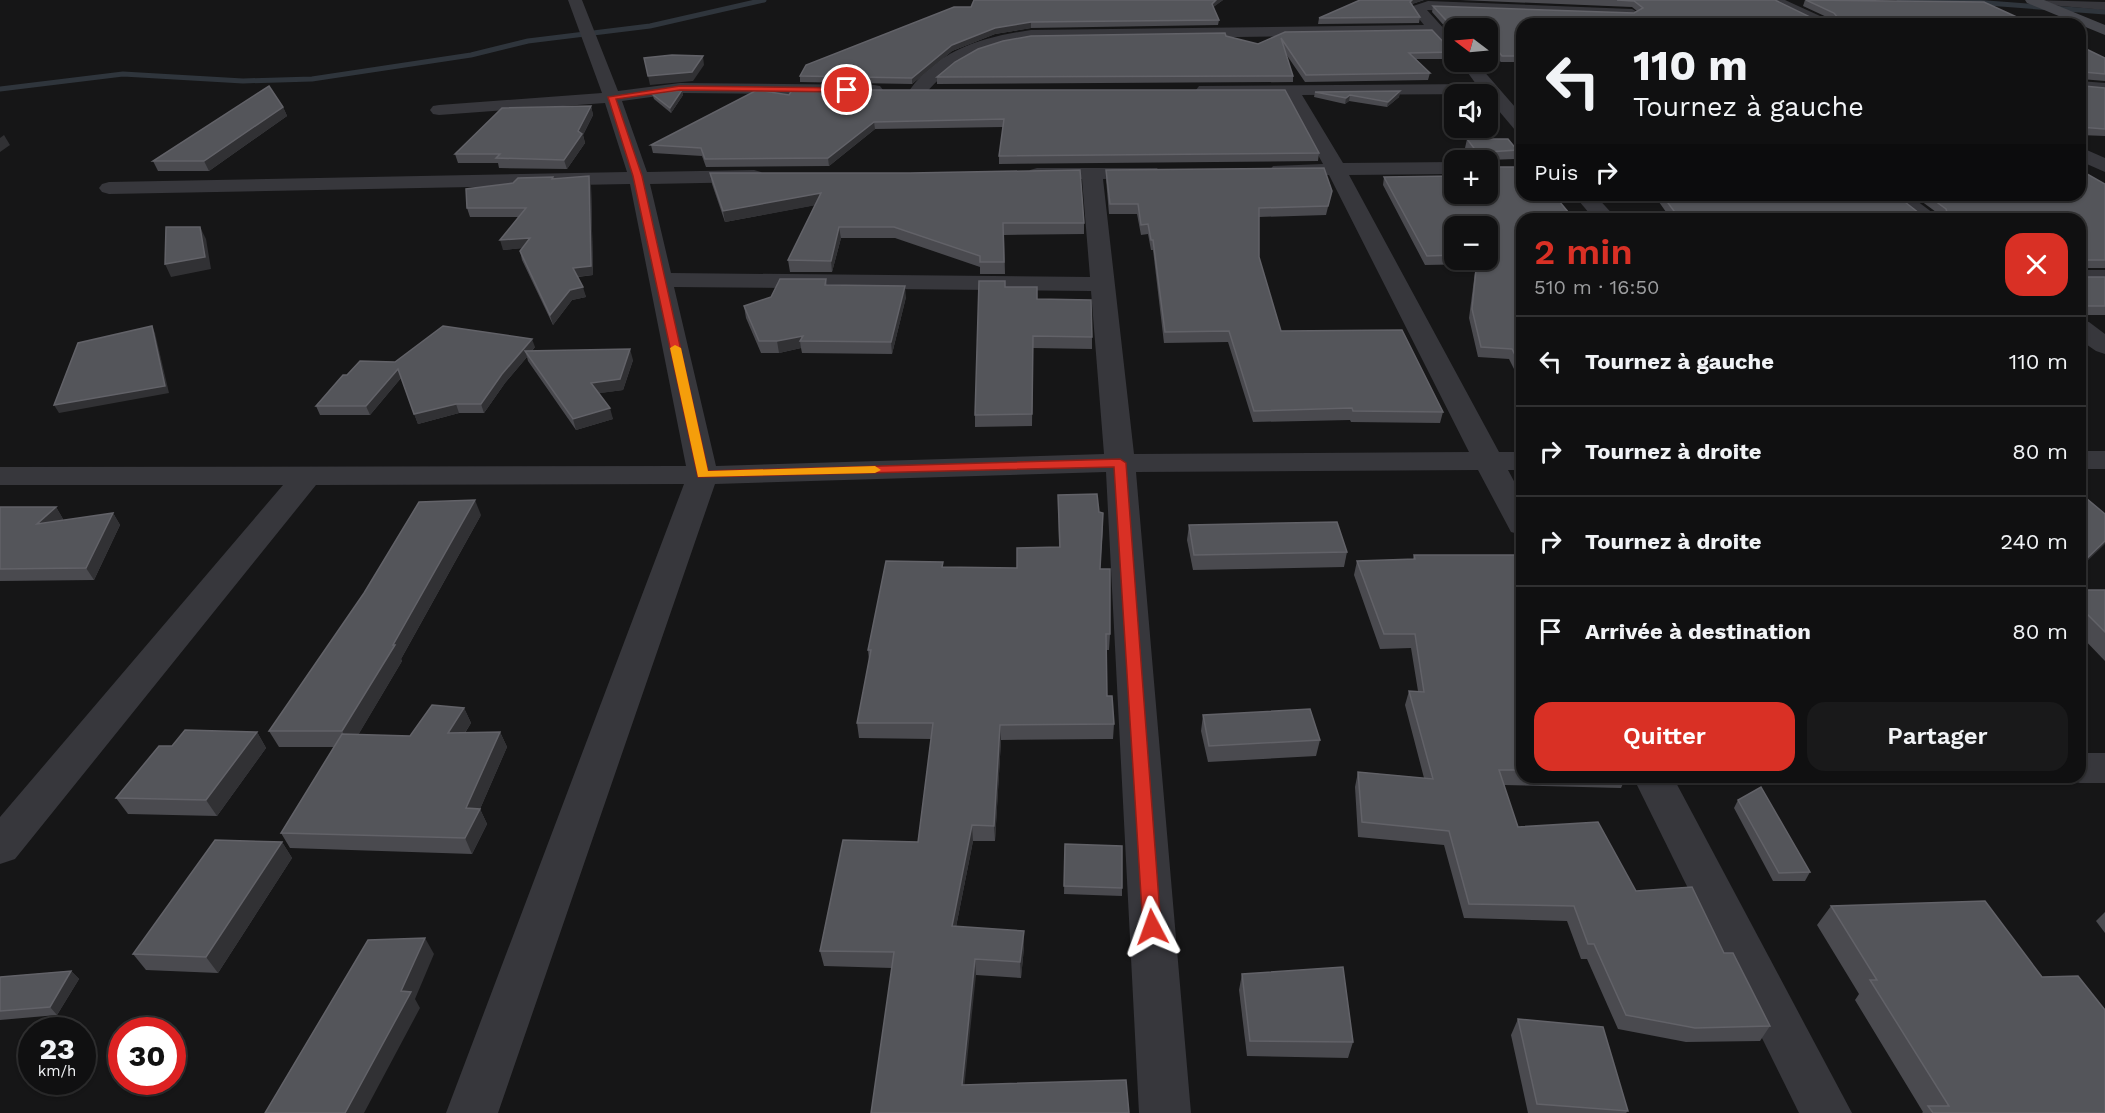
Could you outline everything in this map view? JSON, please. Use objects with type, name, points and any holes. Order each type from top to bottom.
[{"type":"street","points":[[472,1113],[703,474],[638,176],[612,97],[575,0]]},
{"type":"street","points":[[1613,0],[1639,18]]},
{"type":"street","points":[[1773,0],[1813,18]]},
{"type":"street","points":[[2031,0],[2075,18]]},
{"type":"street","points":[[2039,0],[2105,6]]},
{"type":"street","points":[[1444,38],[1418,9],[1428,5],[1632,13]]},
{"type":"street","points":[[2086,22],[2105,30]]},
{"type":"street","points":[[906,90],[974,45],[1031,35],[1436,29]]},
{"type":"street","points":[[1474,72],[1485,84]]},
{"type":"street","points":[[2086,86],[2105,88]]},
{"type":"street","points":[[439,110],[612,97],[680,88],[941,91]]},
{"type":"street","points":[[1186,90],[1444,89]]},
{"type":"street","points":[[1291,90],[1336,169],[1516,513]]},
{"type":"street","points":[[1498,99],[1516,119]]},
{"type":"street","points":[[2086,156],[2105,166]]},
{"type":"street","points":[[1266,170],[1444,168]]},
{"type":"street","points":[[1020,174],[1173,172]]},
{"type":"street","points":[[1092,173],[1120,463],[1165,1113]]},
{"type":"street","points":[[109,188],[638,176],[769,176]]},
{"type":"street","points":[[1589,201],[1600,213]]},
{"type":"street","points":[[1904,201],[1921,213]]},
{"type":"street","points":[[2086,277],[2105,277]]},
{"type":"street","points":[[661,280],[1102,285]]},
{"type":"street","points":[[2086,332],[2105,346]]},
{"type":"street","points":[[2086,460],[2105,460]]},
{"type":"street","points":[[0,476],[703,474],[1120,463],[1516,461]]},
{"type":"street","points":[[0,848],[307,476]]},
{"type":"street","points":[[2086,768],[2105,768]]},
{"type":"street","points":[[1656,783],[1826,1113]]},
{"type":"building","points":[[974,0],[1216,0],[1212,4],[1219,20],[1031,22],[995,28],[952,45],[912,78],[800,76],[806,65],[954,7],[971,7]]},
{"type":"building","points":[[1360,0],[1412,0],[1410,2],[1420,17],[1319,18]]},
{"type":"building","points":[[1617,0],[1775,0],[1812,18],[1516,18],[1516,56],[1502,56],[1498,52],[1498,18],[1444,18],[1433,6],[1634,13],[1643,8],[1634,1]]},
{"type":"building","points":[[1806,0],[1984,2],[2019,18],[1838,18],[1834,13]]},
{"type":"building","points":[[1432,30],[1444,43],[1444,52],[1409,53],[1430,73],[1306,75],[1281,38],[1293,76],[937,77],[955,62],[978,49],[1003,41],[1031,36],[1225,33],[1226,36],[1258,44],[1285,32]]},
{"type":"building","points":[[2086,49],[2105,58],[2105,74],[2086,72]]},
{"type":"building","points":[[672,55],[703,56],[692,72],[648,76],[644,58]]},
{"type":"building","points":[[269,86],[283,107],[204,161],[153,161]]},
{"type":"building","points":[[2086,86],[2105,88],[2105,129],[2086,127]]},
{"type":"building","points":[[682,90],[670,108],[652,94]]},
{"type":"building","points":[[757,90],[789,95],[792,90],[1285,90],[1319,153],[999,156],[1004,119],[874,122],[828,158],[705,159],[701,148],[651,145]]},
{"type":"building","points":[[1400,91],[1388,102],[1315,92]]},
{"type":"building","points":[[591,106],[578,131],[582,134],[564,160],[496,158],[500,154],[455,154],[502,108]]},
{"type":"building","points":[[1467,139],[1508,139],[1516,150],[1475,150]]},
{"type":"building","points":[[1498,167],[1516,167],[1516,201],[1559,201],[1569,213],[1516,213],[1516,357],[1512,349],[1481,347],[1472,309],[1476,270],[1498,270],[1498,216],[1444,216],[1444,255],[1427,256],[1384,177],[1444,176],[1444,204],[1498,204]]},
{"type":"building","points":[[1324,168],[1332,191],[1328,206],[1259,208],[1259,257],[1281,331],[1402,330],[1443,412],[1353,411],[1352,408],[1254,411],[1229,331],[1165,332],[1153,240],[1151,240],[1148,224],[1141,225],[1138,204],[1110,204],[1106,170]]},
{"type":"building","points":[[1080,170],[1084,223],[1003,223],[1004,262],[980,262],[980,256],[894,227],[839,227],[831,261],[788,260],[821,193],[723,211],[710,173],[910,173]]},
{"type":"building","points":[[2086,173],[2105,184],[2105,260],[2086,260],[2086,213],[1919,213],[1947,212],[1935,201],[2086,201]]},
{"type":"building","points":[[589,176],[591,266],[573,268],[583,287],[570,290],[550,315],[520,251],[530,238],[500,240],[526,208],[467,208],[466,189],[513,183],[518,178],[553,177],[552,179]]},
{"type":"building","points":[[1666,201],[1904,201],[1919,213],[1676,213]]},
{"type":"building","points":[[166,227],[200,227],[205,257],[165,264]]},
{"type":"building","points":[[2086,277],[2105,277],[2105,306],[2086,306]]},
{"type":"building","points":[[780,279],[826,279],[825,285],[905,286],[891,342],[800,341],[803,336],[777,341],[759,341],[744,306],[771,297]]},
{"type":"building","points":[[979,281],[1005,281],[1005,287],[1037,287],[1037,299],[1091,300],[1092,337],[1033,336],[1032,414],[975,415]]},
{"type":"building","points":[[152,326],[165,386],[54,405],[78,343]]},
{"type":"building","points":[[443,326],[532,339],[502,374],[481,404],[456,404],[414,414],[398,369],[366,406],[316,406],[343,375],[347,375],[360,361],[395,362]]},
{"type":"building","points":[[630,349],[620,379],[591,383],[610,408],[573,419],[525,351]]},
{"type":"building","points":[[1097,494],[1099,512],[1103,513],[1100,569],[1110,569],[1110,634],[1106,634],[1107,696],[1112,696],[1114,724],[1000,725],[994,826],[972,825],[952,926],[1024,931],[1020,962],[975,959],[962,1085],[1126,1080],[1129,1113],[871,1113],[894,952],[820,951],[843,840],[918,842],[933,723],[857,723],[871,650],[868,650],[886,561],[943,562],[942,567],[1017,568],[1017,548],[1060,547],[1058,495]]},
{"type":"building","points":[[2086,498],[2105,514],[2105,541],[2086,559]]},
{"type":"building","points":[[475,500],[393,645],[395,645],[342,731],[269,731],[364,593],[419,502]]},
{"type":"building","points":[[0,507],[56,507],[37,524],[113,513],[86,568],[0,569]]},
{"type":"building","points":[[1337,522],[1347,552],[1194,555],[1189,525]]},
{"type":"building","points":[[1414,555],[1516,555],[1516,770],[1499,770],[1518,827],[1598,822],[1636,891],[1692,887],[1724,953],[1733,953],[1770,1026],[1695,1028],[1626,1015],[1594,944],[1588,944],[1574,906],[1469,904],[1449,831],[1362,822],[1358,772],[1433,779],[1409,691],[1424,692],[1415,634],[1384,634],[1357,561],[1415,559]]},
{"type":"building","points":[[2086,590],[2105,590],[2105,632],[2086,613]]},
{"type":"building","points":[[432,705],[464,708],[448,733],[500,732],[466,808],[480,809],[465,838],[281,833],[342,734],[410,736]]},
{"type":"building","points":[[1310,709],[1320,740],[1209,746],[1203,715]]},
{"type":"building","points":[[185,730],[257,732],[206,800],[116,798],[159,746],[172,746]]},
{"type":"building","points":[[1761,787],[1810,872],[1779,873],[1738,800]]},
{"type":"building","points":[[215,840],[282,842],[206,957],[133,954]]},
{"type":"building","points":[[1065,844],[1122,846],[1122,888],[1064,886]]},
{"type":"building","points":[[1985,901],[2042,977],[2078,976],[2105,1010],[2105,1113],[1933,1113],[1928,1106],[1949,1106],[1870,980],[1877,980],[1831,906]]},
{"type":"building","points":[[425,938],[401,991],[411,992],[345,1113],[265,1113],[368,940]]},
{"type":"building","points":[[1343,967],[1353,1042],[1250,1041],[1242,974]]},
{"type":"building","points":[[71,971],[50,1007],[0,1011],[0,977]]},
{"type":"building","points":[[1518,1019],[1603,1027],[1628,1111],[1537,1104]]},
{"type":"waterway","points":[[0,89],[123,74],[243,81],[312,79],[471,55],[528,41],[650,26],[764,0]]},
{"type":"waterway","points":[[1899,0],[1974,2],[2105,12]]},
{"type":"slow traffic","points":[[675,348],[703,474],[875,470]]},
{"type":"route","points":[[847,90],[680,88],[612,97],[638,176],[703,474],[1120,463],[1152,927]]}]
